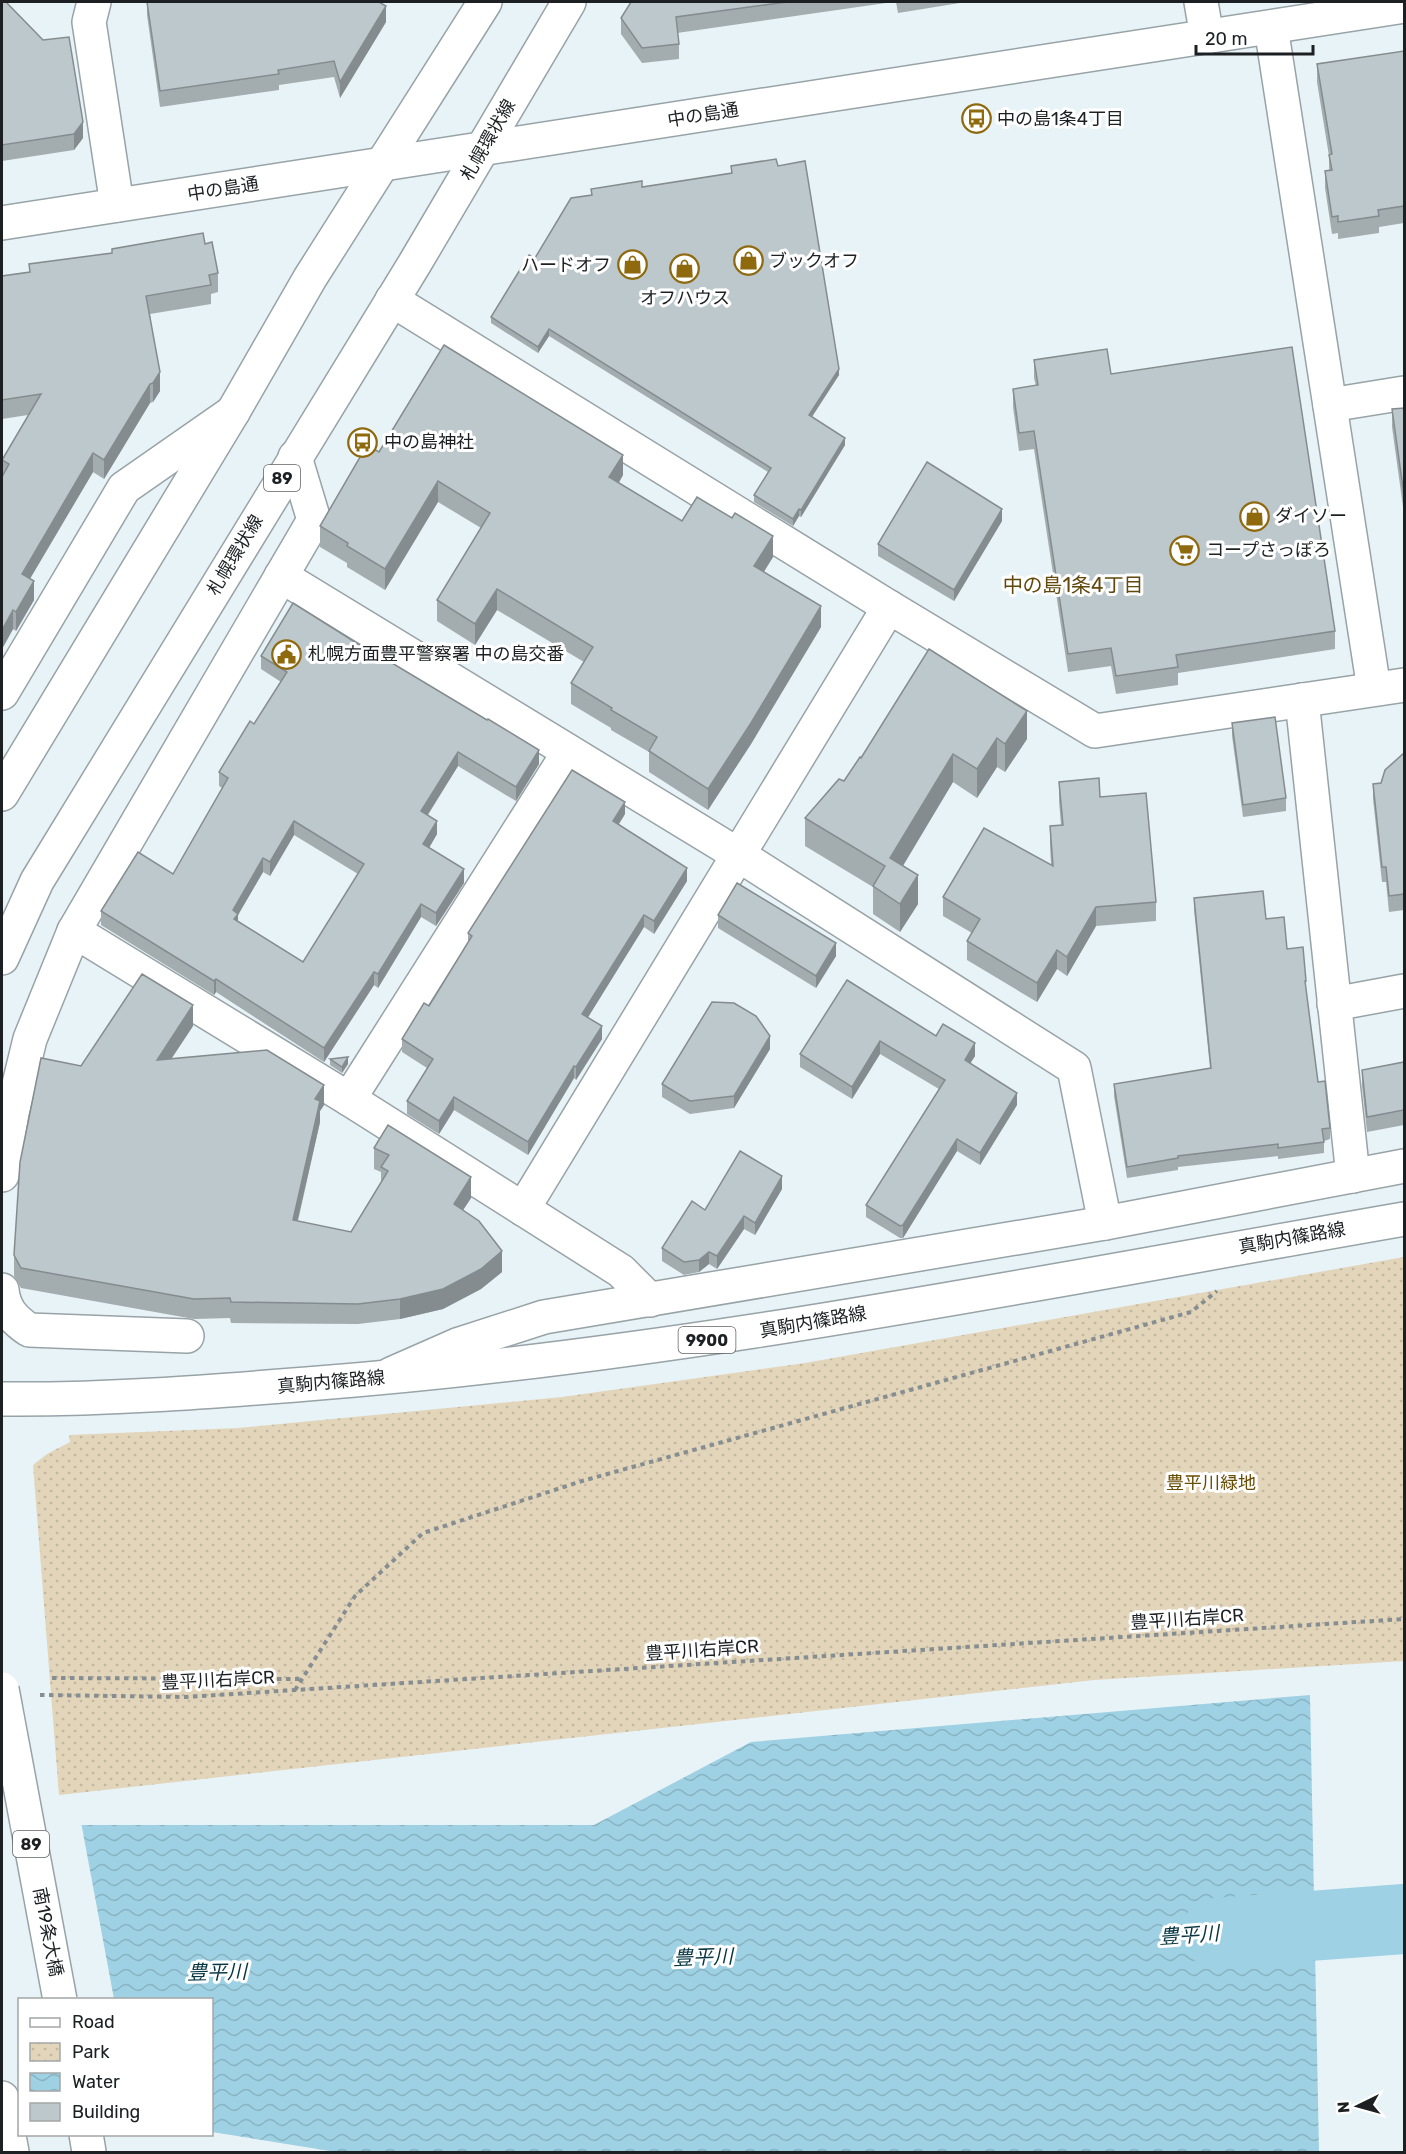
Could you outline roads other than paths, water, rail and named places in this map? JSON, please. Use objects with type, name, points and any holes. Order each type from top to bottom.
[{"type":"street","points":[[94,2],[89,22],[117,205]]},
{"type":"street","points":[[2,794],[233,412],[310,278],[485,2]]},
{"type":"street","name":"札幌環状線","points":[[2,958],[37,881],[392,300],[569,2]]},
{"type":"street","points":[[1201,2],[1207,37]]},
{"type":"street","name":"中の島通","points":[[2,223],[1404,6]]},
{"type":"street","points":[[392,300],[889,607],[1095,731],[1389,687],[1330,405],[1271,27]]},
{"type":"street","points":[[1330,405],[1404,393]]},
{"type":"street","points":[[2,693],[124,488],[233,412]]},
{"type":"street","points":[[2,1175],[12,1113],[30,1039],[74,931],[314,520],[295,457]]},
{"type":"street","points":[[281,576],[737,854],[1074,1068],[1105,1222]]},
{"type":"street","points":[[523,1209],[889,607]]},
{"type":"street","points":[[1302,700],[1353,1176]]},
{"type":"street","points":[[349,1099],[569,752]]},
{"type":"street","points":[[74,931],[349,1099],[621,1271],[650,1300]]},
{"type":"street","points":[[1334,1004],[1404,991]]},
{"type":"street","points":[[381,1379],[457,1345],[544,1317],[1105,1222],[1404,1166]]},
{"type":"street","name":"真駒内篠路線","points":[[2,1399],[54,1400],[249,1389],[381,1379],[552,1360],[719,1338],[1404,1219]]},
{"type":"street","points":[[2,1296],[14,1320],[29,1330],[187,1336]]},
{"type":"street","name":"南19条大橋","points":[[2,1689],[60,1998]]},
{"type":"street","points":[[2,2098],[12,2152]]},
{"type":"street","points":[[86,2136],[89,2152]]},
{"type":"water","points":[[1310,1695],[1319,2152],[336,2152],[213,2132],[213,1998],[20,1998],[2,1821],[82,1825],[594,1825],[751,1742]]},
{"type":"waterway","name":"豊平川","points":[[1216,1933],[1404,1919]]},
{"type":"place","name":"中の島1条4丁目","points":[[976,119]]},
{"type":"place","name":"ブックオフ","points":[[748,261]]},
{"type":"place","name":"ハードオフ","points":[[632,265]]},
{"type":"place","name":"オフハウス","points":[[685,269]]},
{"type":"place","name":"中の島神社","points":[[363,442]]},
{"type":"place","name":"ダイソー","points":[[1254,516]]},
{"type":"place","name":"コープさっぽろ","points":[[1185,550]]},
{"type":"place","name":"札幌方面豊平警察署 中の島交番","points":[[287,654]]},
{"type":"district","name":"中の島1条4丁目","points":[[1073,585]]},
{"type":"park label","name":"豊平川緑地","points":[[1211,1483]]}]
